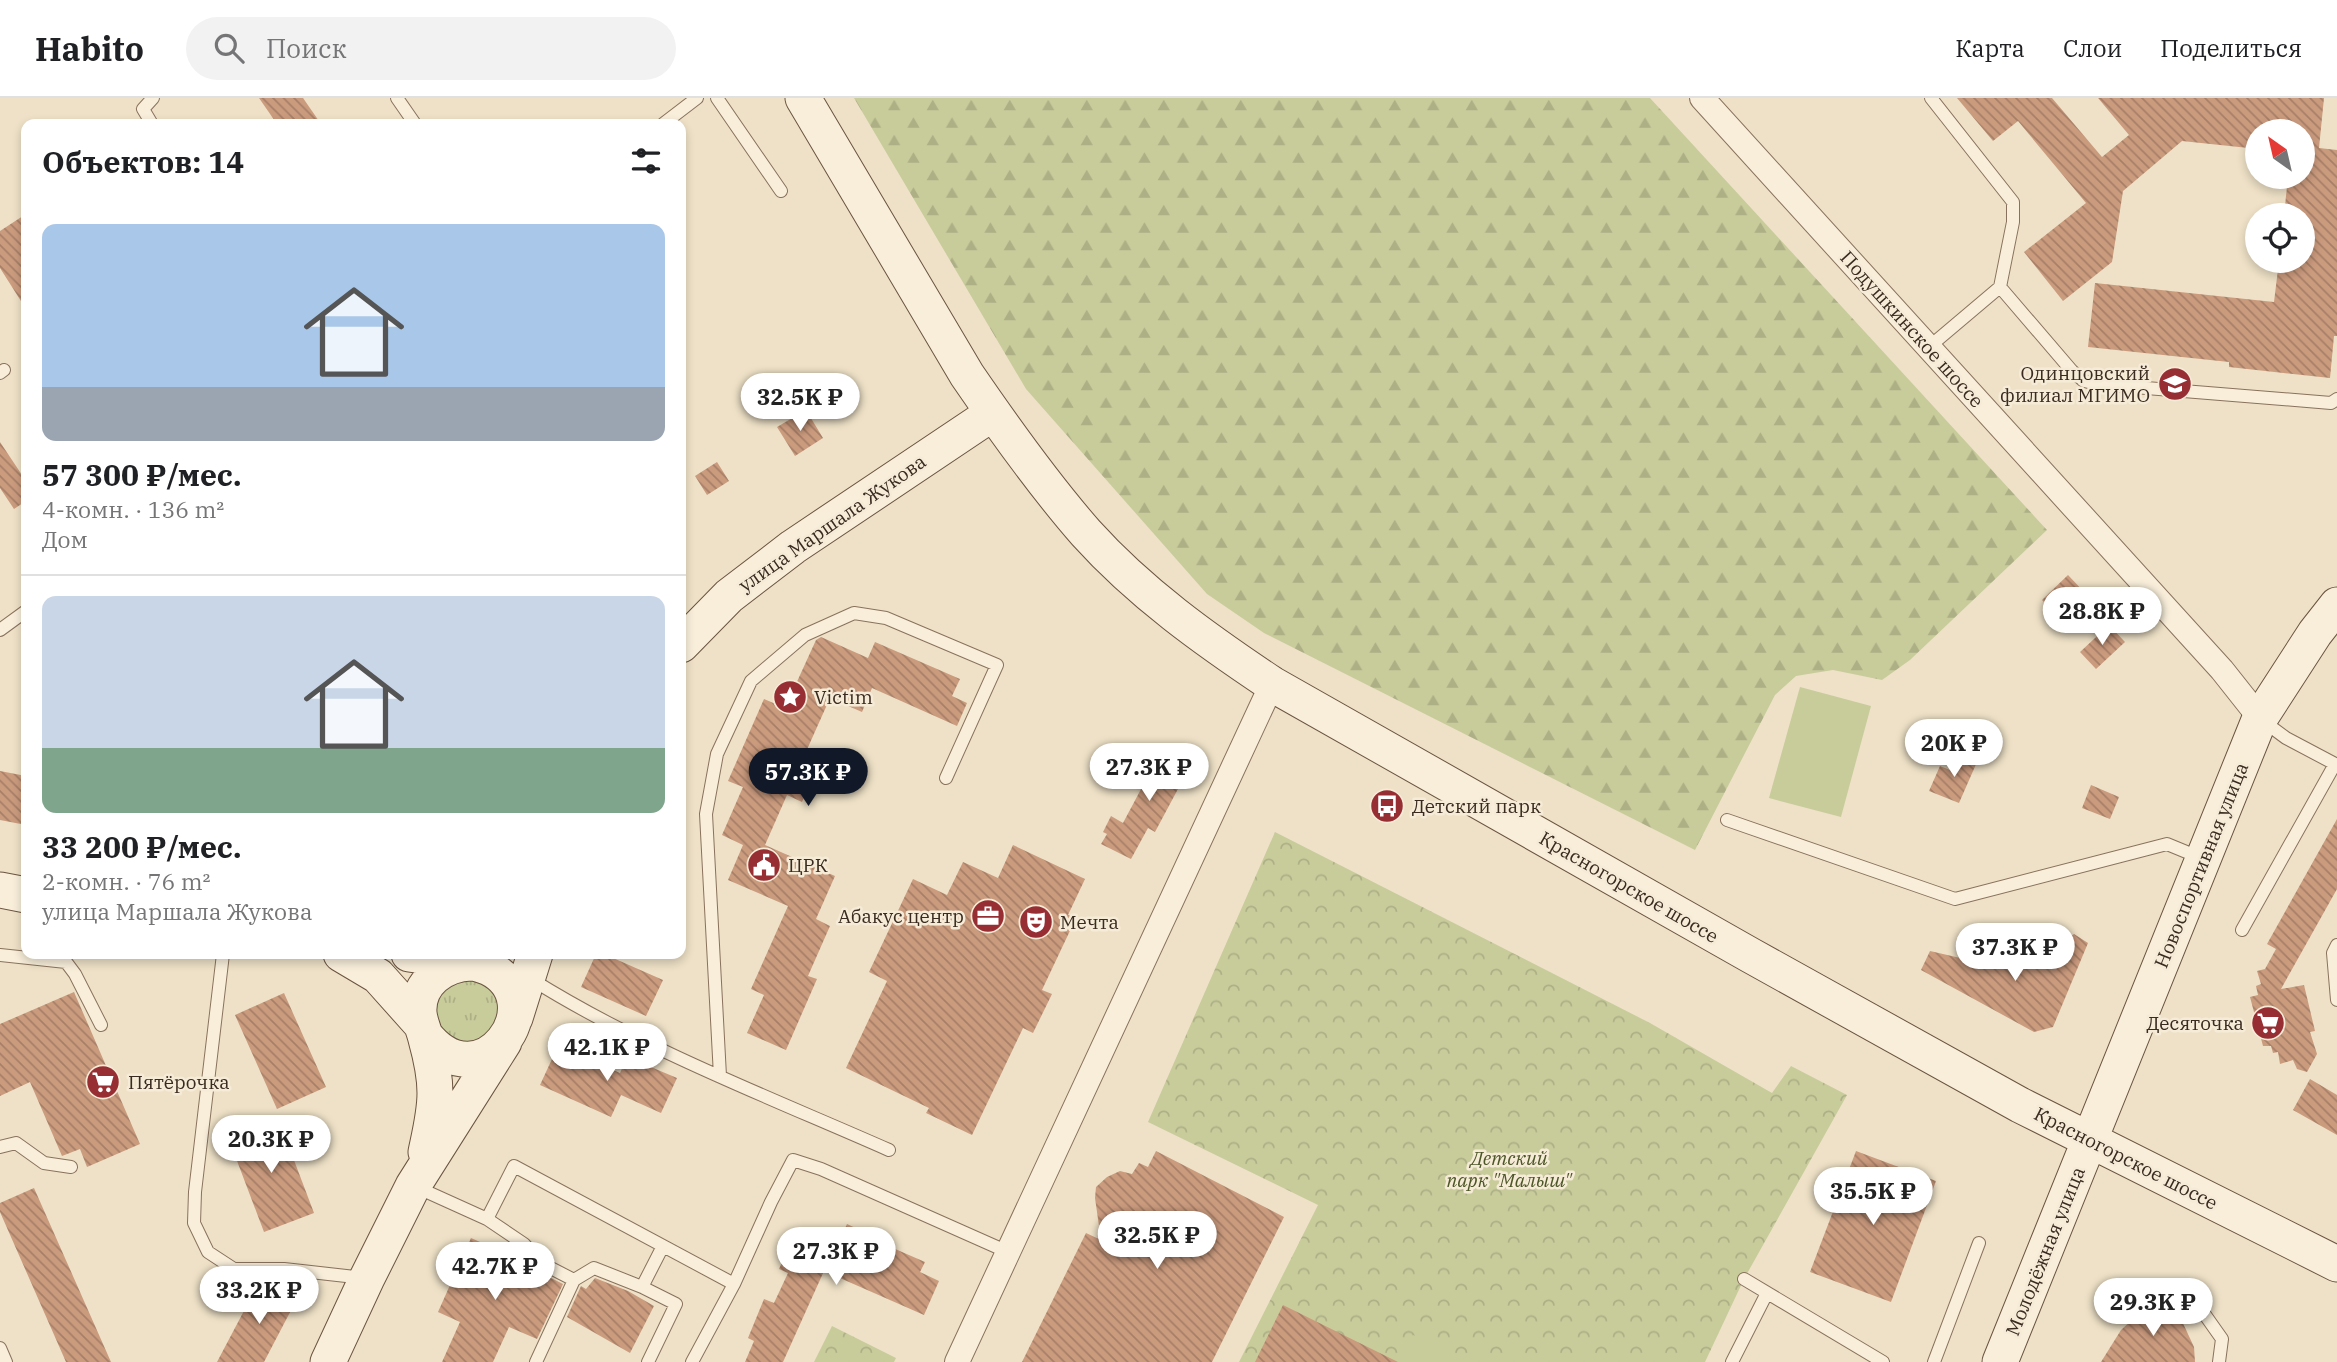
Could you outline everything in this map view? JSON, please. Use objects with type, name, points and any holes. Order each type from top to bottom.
[{"type":"main road","name":"Красногорское шоссе","points":[[803,98],[967,374],[993,413],[1087,534],[1160,603],[1213,645],[1272,684],[1761,962],[2020,1105],[2337,1264]]},
{"type":"main road","name":"улица Маршала Жукова","points":[[686,640],[729,596],[793,547],[993,413]]},
{"type":"main road","name":"Новоспортивная улица","points":[[2090,1139],[2260,719],[2337,605]]},
{"type":"main road","points":[[0,890],[21,894]]},
{"type":"main road","points":[[349,959],[378,976],[423,1029],[433,1046],[444,1054],[470,1059],[482,1057],[509,1030],[515,1006],[507,984],[482,961],[461,959]]},
{"type":"main road","points":[[417,1179],[432,1123],[435,1093],[432,1063],[419,1010],[421,998],[426,985],[446,968],[482,961]]},
{"type":"main road","points":[[328,1362],[417,1179],[509,1030],[531,966]]},
{"type":"main road","name":"Молодёжная улица","points":[[2000,1362],[2090,1139]]},
{"type":"street","name":"Подушкинское шоссе","points":[[1702,98],[2222,670],[2260,719]]},
{"type":"street","points":[[957,1362],[1272,684]]},
{"type":"lane","points":[[149,119],[143,109],[153,98]]},
{"type":"lane","points":[[397,98],[412,119]]},
{"type":"lane","points":[[670,119],[697,98]]},
{"type":"lane","points":[[717,98],[781,191]]},
{"type":"lane","points":[[1929,347],[2000,287],[2013,222],[2013,202],[1931,98]]},
{"type":"lane","points":[[2000,287],[2072,371],[2084,381],[2332,403],[2337,399]]},
{"type":"lane","points":[[720,1076],[706,814],[718,754],[751,681],[804,635],[854,613],[886,618],[997,665],[946,778]]},
{"type":"lane","points":[[0,630],[21,615]]},
{"type":"lane","points":[[2242,930],[2336,765],[2286,738],[2260,719]]},
{"type":"lane","points":[[1727,820],[1955,899],[2167,844],[2202,859]]},
{"type":"lane","points":[[2337,945],[2333,953],[2337,1000]]},
{"type":"lane","points":[[0,955],[21,957]]},
{"type":"lane","points":[[38,959],[66,962],[101,1025]]},
{"type":"lane","points":[[222,959],[195,1192],[194,1223],[208,1252],[234,1269],[284,1269],[367,1278]]},
{"type":"lane","points":[[531,966],[598,1017],[720,1076],[889,1150]]},
{"type":"lane","points":[[0,1147],[16,1143],[44,1163],[71,1167]]},
{"type":"lane","points":[[692,1362],[734,1284],[793,1160],[821,1169],[1008,1252]]},
{"type":"lane","points":[[487,1219],[514,1166],[734,1284]]},
{"type":"lane","points":[[417,1179],[487,1219],[524,1244],[541,1263],[574,1280]]},
{"type":"lane","points":[[1934,1362],[1979,1243]]},
{"type":"lane","points":[[642,1287],[663,1246]]},
{"type":"lane","points":[[536,1362],[574,1280],[594,1268],[676,1304],[648,1362]]},
{"type":"lane","points":[[1744,1279],[1883,1362]]},
{"type":"lane","points":[[1732,1362],[1767,1293]]},
{"type":"lane","points":[[2198,1305],[2222,1339],[2220,1362]]},
{"type":"lane","points":[[0,1348],[6,1362]]},
{"type":"green space","points":[[854,98],[1650,98],[2047,530],[1910,660],[1882,680],[1833,670],[1796,676],[1775,695],[1695,850],[1264,633],[1207,594],[1026,389]]},
{"type":"green space","points":[[1800,687],[1871,706],[1841,817],[1769,798]]},
{"type":"green space","name":"Детский парк \"Малыш\"","points":[[1275,832],[1650,1023],[1772,1093],[1791,1066],[1847,1095],[1744,1279],[1705,1362],[1239,1362],[1318,1205],[1148,1122]]},
{"type":"green space","points":[[480,979],[497,994],[501,1016],[481,1042],[459,1043],[435,1022],[435,1000],[449,983]]},
{"type":"green space","points":[[832,1326],[896,1358],[894,1362],[814,1362]]},
{"type":"green space","points":[[1413,1335],[1452,1354],[1448,1362],[1400,1362]]},
{"type":"building","points":[[259,98],[303,98],[318,119],[274,119]]},
{"type":"building","points":[[1957,98],[2052,98],[2102,157],[2129,135],[2098,98],[2324,98],[2319,148],[2337,150],[2337,336],[2334,336],[2330,378],[2229,367],[2229,362],[2088,347],[2095,283],[2274,302],[2278,273],[2315,273],[2315,203],[2285,203],[2287,189],[2315,189],[2315,119],[2245,119],[2245,148],[2182,141],[2123,191],[2112,262],[2063,301],[2024,252],[2086,203],[2018,121],[1993,141]]},
{"type":"building","points":[[21,217],[21,301],[0,268],[0,231]]},
{"type":"building","points":[[806,410],[823,438],[795,456],[777,427]]},
{"type":"building","points":[[0,442],[21,474],[21,504],[14,509],[0,488]]},
{"type":"building","points":[[717,462],[729,481],[707,495],[695,476]]},
{"type":"building","points":[[2068,575],[2085,593],[2059,618],[2042,600]]},
{"type":"building","points":[[2109,625],[2125,642],[2096,669],[2080,652]]},
{"type":"building","points":[[821,637],[868,658],[875,642],[960,679],[952,696],[967,703],[957,726],[872,688],[862,712],[830,698],[801,763],[816,770],[802,802],[787,795],[765,845],[835,876],[816,919],[830,926],[808,976],[817,979],[786,1050],[747,1033],[764,995],[751,989],[788,906],[728,880],[743,845],[722,835],[743,787],[728,781],[764,699],[785,708],[816,640]]},
{"type":"building","points":[[1165,744],[1194,759],[1155,832],[1148,828],[1131,859],[1101,844],[1107,834],[1103,832],[1111,816],[1123,823]]},
{"type":"building","points":[[1957,753],[1977,762],[1959,803],[1929,791],[1940,766],[1950,770]]},
{"type":"building","points":[[0,771],[21,775],[21,824],[0,820]]},
{"type":"building","points":[[2091,785],[2119,797],[2110,819],[2082,808]]},
{"type":"building","points":[[2337,819],[2337,889],[2281,989],[2304,985],[2315,1031],[2310,1032],[2317,1054],[2307,1072],[2297,1069],[2293,1060],[2280,1064],[2278,1052],[2273,1053],[2271,1046],[2263,1046],[2250,997],[2258,995],[2256,986],[2261,984],[2257,971],[2265,969],[2276,949],[2267,944]]},
{"type":"building","points":[[1013,845],[1085,879],[1068,915],[1076,918],[1042,990],[1052,994],[1033,1033],[1023,1028],[972,1135],[926,1113],[929,1108],[846,1068],[887,981],[869,972],[913,879],[947,895],[963,862],[998,878]]},
{"type":"building","points":[[2074,934],[2088,943],[2053,1027],[2034,1032],[1921,970],[1930,951],[2005,966],[2034,961]]},
{"type":"building","points":[[594,959],[615,959],[663,980],[646,1016],[581,987]]},
{"type":"building","points":[[74,992],[140,1144],[87,1167],[80,1149],[62,1156],[30,1082],[0,1096],[0,1024]]},
{"type":"building","points":[[284,993],[326,1087],[277,1109],[235,1015]]},
{"type":"building","points":[[558,1046],[620,1073],[627,1057],[677,1078],[661,1113],[621,1095],[611,1117],[540,1085]]},
{"type":"building","points":[[2310,1079],[2337,1095],[2337,1135],[2293,1110]]},
{"type":"building","points":[[278,1118],[314,1213],[264,1232],[228,1137]]},
{"type":"building","points":[[1156,1151],[1284,1217],[1212,1362],[1022,1362],[1086,1233],[1101,1240],[1096,1187],[1107,1177],[1120,1171],[1132,1174],[1139,1163],[1148,1167]]},
{"type":"building","points":[[1856,1151],[1936,1181],[1891,1302],[1810,1272]]},
{"type":"building","points":[[34,1188],[111,1362],[66,1362],[0,1212],[0,1203]]},
{"type":"building","points":[[847,1224],[864,1232],[863,1235],[925,1262],[920,1272],[939,1281],[924,1315],[824,1271],[783,1362],[745,1362],[754,1341],[748,1338],[764,1299],[774,1303],[788,1273],[779,1269],[790,1245],[815,1256],[823,1238],[838,1244]]},
{"type":"building","points":[[471,1238],[530,1264],[537,1271],[563,1284],[537,1339],[509,1327],[493,1362],[442,1362],[460,1322],[438,1312]]},
{"type":"building","points":[[595,1278],[628,1291],[654,1306],[630,1353],[567,1317],[581,1286],[586,1289]]},
{"type":"building","points":[[276,1282],[299,1295],[264,1362],[217,1362],[256,1288],[269,1294]]},
{"type":"building","points":[[2159,1295],[2181,1319],[2194,1347],[2195,1362],[2101,1362],[2121,1330]]},
{"type":"building","points":[[1283,1305],[1398,1362],[1255,1362]]},
{"type":"place","name":"Одинцовский филиал МГИМО","points":[[2175,384]]},
{"type":"place","name":"Victim","points":[[790,697]]},
{"type":"place","name":"Детский парк","points":[[1387,806]]},
{"type":"place","name":"ЦРК","points":[[764,865]]},
{"type":"place","name":"Абакус центр","points":[[988,916]]},
{"type":"place","name":"Мечта","points":[[1036,922]]},
{"type":"place","name":"Десяточка","points":[[2268,1023]]},
{"type":"place","name":"Пятёрочка","points":[[103,1082]]}]
